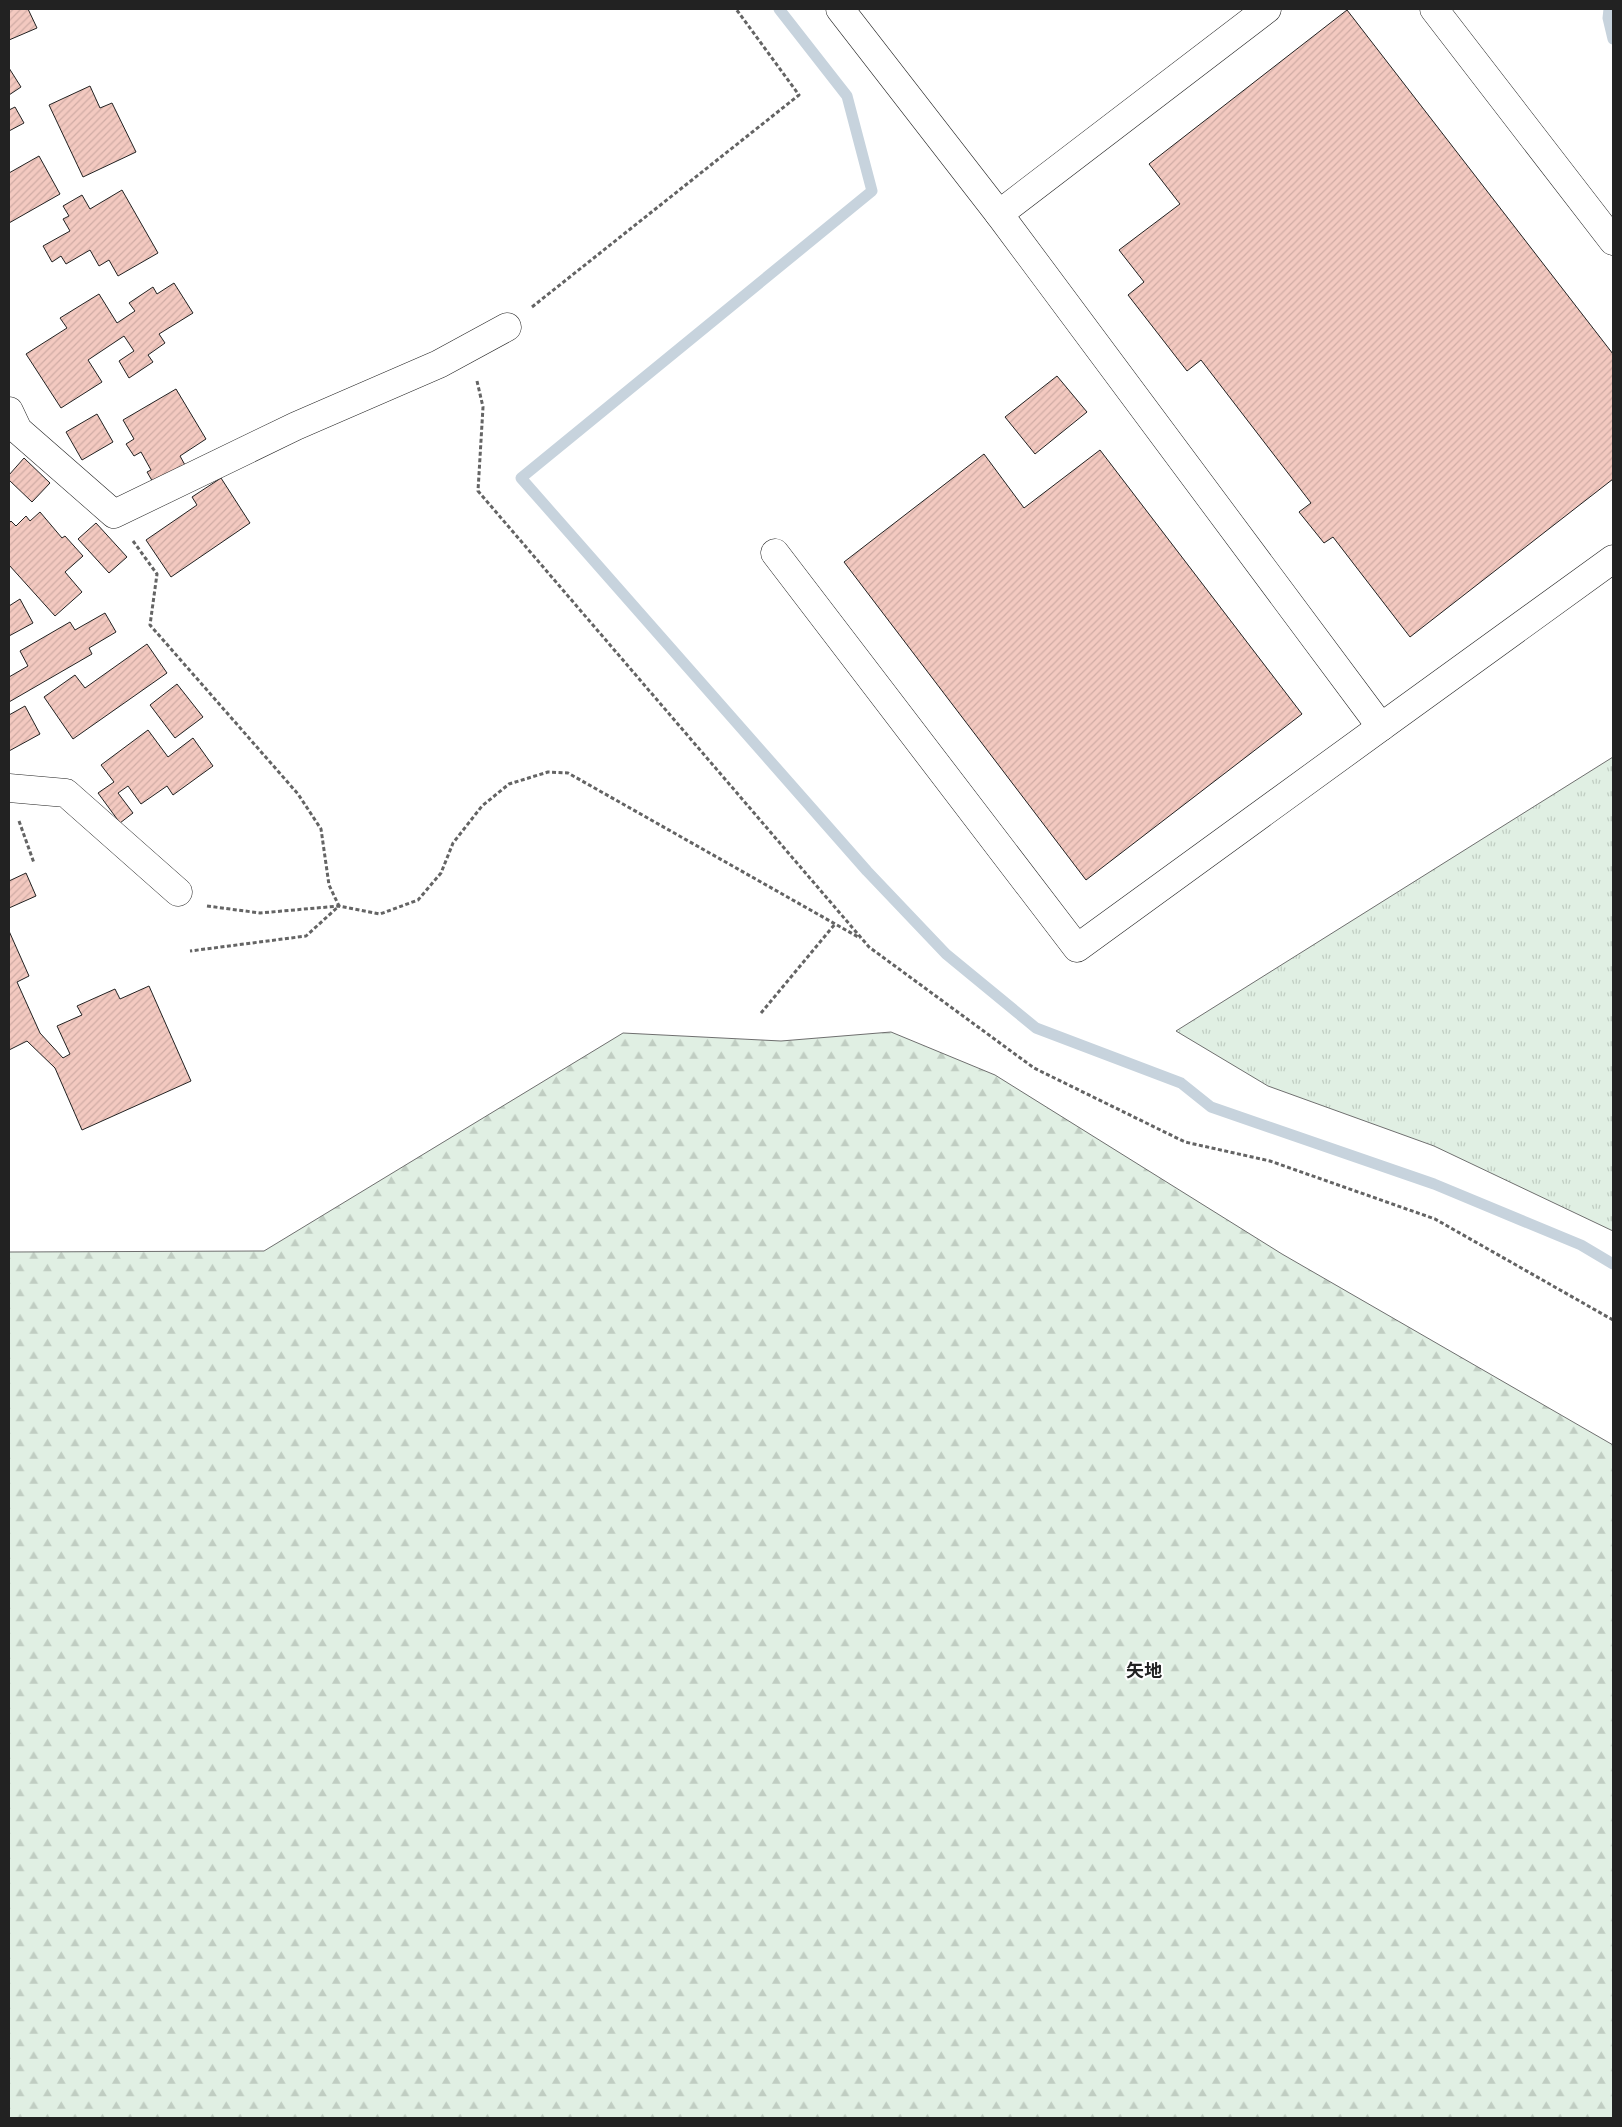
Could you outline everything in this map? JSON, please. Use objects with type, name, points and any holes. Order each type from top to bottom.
[{"type":"street","points":[[840,9],[999,214],[1381,727]]},
{"type":"street","points":[[999,214],[1268,9]]},
{"type":"street","points":[[1434,9],[1613,241]]},
{"type":"street","points":[[12,426],[114,514],[296,426],[439,364],[508,327]]},
{"type":"street","points":[[775,553],[1077,948],[1613,559]]},
{"type":"street","points":[[9,788],[66,793],[178,892]]},
{"type":"path","points":[[508,327],[799,95],[736,9]]},
{"type":"path","points":[[475,373],[483,407],[478,491],[869,947],[1034,1068],[1185,1142],[1270,1161],[1435,1219],[1613,1320]]},
{"type":"path","points":[[114,514],[156,574],[150,625],[298,794],[321,829],[330,885],[338,906]]},
{"type":"path","points":[[178,892],[199,905],[260,913],[338,906],[380,914],[418,900],[441,873],[452,843],[482,806],[509,784],[548,772],[568,773],[863,940]]},
{"type":"path","points":[[18,819],[34,863]]},
{"type":"path","points":[[190,951],[306,936],[338,906]]},
{"type":"path","points":[[761,1013],[835,924]]},
{"type":"green space","points":[[1613,757],[1613,1231],[1434,1146],[1268,1086],[1176,1031]]},
{"type":"green space","points":[[891,1032],[995,1075],[1282,1254],[1613,1445],[1613,2118],[9,2118],[9,1252],[264,1251],[623,1033],[781,1041]]},
{"type":"building","points":[[9,9],[28,9],[37,28],[9,40]]},
{"type":"building","points":[[1347,10],[1613,354],[1613,479],[1410,637],[1333,537],[1324,543],[1299,512],[1311,503],[1201,360],[1187,371],[1128,295],[1144,282],[1119,250],[1180,204],[1149,164]]},
{"type":"building","points":[[9,68],[21,87],[9,95]]},
{"type":"building","points":[[90,86],[100,108],[112,103],[136,152],[83,177],[49,105]]},
{"type":"building","points":[[15,107],[24,123],[9,131],[9,110]]},
{"type":"building","points":[[39,156],[60,194],[9,223],[9,173]]},
{"type":"building","points":[[122,190],[158,253],[118,276],[109,260],[99,266],[90,250],[66,264],[61,256],[52,262],[43,246],[70,231],[63,219],[69,216],[63,206],[82,195],[90,209]]},
{"type":"building","points":[[174,283],[193,313],[159,334],[165,343],[148,355],[153,362],[129,378],[119,361],[134,351],[124,336],[88,360],[102,382],[61,408],[26,354],[67,328],[60,318],[99,294],[117,323],[135,311],[129,303],[153,287],[157,294]]},
{"type":"building","points":[[1057,376],[1087,412],[1035,454],[1005,417]]},
{"type":"building","points":[[176,389],[206,439],[180,456],[185,465],[154,484],[147,472],[151,470],[141,452],[134,456],[126,444],[134,439],[123,420]]},
{"type":"building","points":[[97,414],[113,442],[82,460],[66,432]]},
{"type":"building","points":[[1100,450],[1302,714],[1086,880],[844,562],[984,454],[1024,508]]},
{"type":"building","points":[[24,458],[50,483],[32,502],[9,480],[9,475]]},
{"type":"building","points":[[221,478],[250,523],[171,577],[146,540],[197,505],[192,497]]},
{"type":"building","points":[[40,512],[62,538],[65,536],[83,556],[65,572],[82,592],[55,616],[9,565],[9,523],[11,521],[16,526],[26,516],[30,521]]},
{"type":"building","points":[[96,523],[127,557],[109,573],[78,539]]},
{"type":"building","points":[[20,599],[33,623],[9,636],[9,606]]},
{"type":"building","points":[[105,613],[116,632],[89,648],[92,654],[9,702],[9,677],[28,666],[20,651],[70,622],[75,630]]},
{"type":"building","points":[[147,644],[167,673],[73,739],[44,697],[75,675],[85,688]]},
{"type":"building","points":[[177,684],[203,717],[175,738],[150,705]]},
{"type":"building","points":[[25,706],[40,734],[9,751],[9,715]]},
{"type":"building","points":[[148,730],[168,757],[193,738],[213,766],[173,795],[167,786],[141,804],[128,786],[118,793],[133,813],[120,823],[98,793],[114,782],[101,765]]},
{"type":"building","points":[[26,873],[36,896],[9,908],[9,881]]},
{"type":"building","points":[[9,931],[29,976],[17,982],[40,1033],[63,1058],[70,1054],[57,1026],[82,1015],[77,1006],[115,989],[120,999],[149,986],[191,1081],[82,1130],[55,1068],[27,1041],[9,1050]]},
{"type":"waterway","points":[[779,9],[847,96],[872,191],[521,478],[867,871],[946,954],[1036,1028],[1181,1083],[1211,1107],[1434,1184],[1581,1245],[1613,1264]]},
{"type":"waterway","points":[[1609,9],[1608,18],[1613,39]]},
{"type":"district","name":"矢地","points":[[1144,1671]]}]
